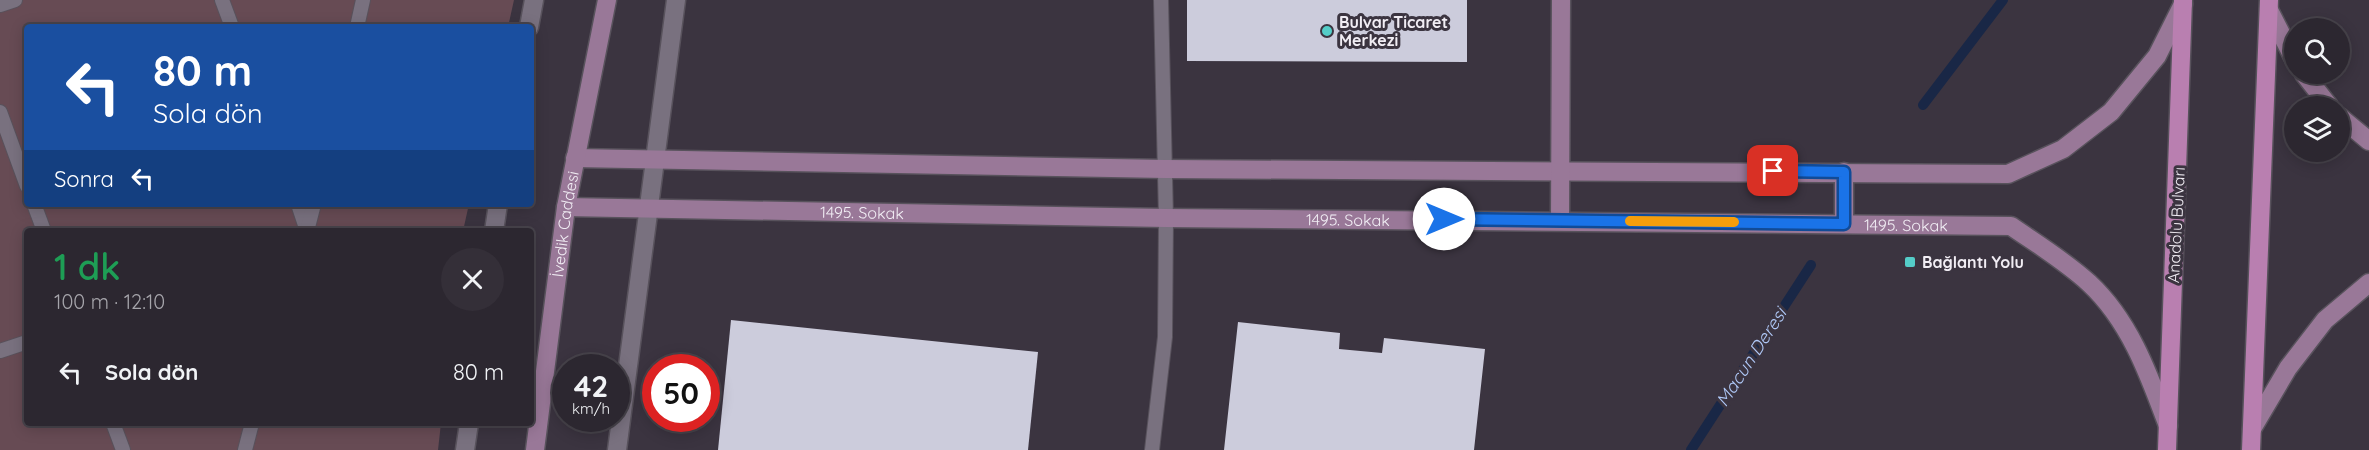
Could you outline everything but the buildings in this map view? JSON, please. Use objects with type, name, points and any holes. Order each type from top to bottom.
[{"type":"main road","name":"İvedik Caddesi","points":[[535,450],[566,207],[607,0]]},
{"type":"main road","points":[[1560,220],[1561,0]]},
{"type":"main road","points":[[575,158],[1165,169],[1560,169],[2008,174],[2063,149],[2111,112],[2157,56],[2183,2]]},
{"type":"main road","name":"Anadolu Bulvarı","points":[[2167,450],[2183,2]]},
{"type":"main road","points":[[2269,5],[2284,37]]},
{"type":"main road","points":[[2251,450],[2269,5]]},
{"type":"main road","points":[[2312,84],[2321,96]]},
{"type":"main road","points":[[2350,125],[2369,141]]},
{"type":"main road","points":[[1844,172],[1844,224]]},
{"type":"main road","name":"1495. Sokak","points":[[566,207],[1166,218],[2011,226],[2052,253],[2090,284],[2122,323],[2145,365],[2168,426]]},
{"type":"main road","points":[[2252,429],[2288,368],[2325,320],[2369,283]]},
{"type":"street","points":[[530,24],[534,0]]},
{"type":"street","points":[[617,450],[676,0]]},
{"type":"street","points":[[494,228],[498,207]]},
{"type":"street","points":[[465,450],[469,426]]},
{"type":"lane","points":[[0,5],[15,0]]},
{"type":"lane","points":[[222,0],[231,24]]},
{"type":"lane","points":[[358,24],[363,0]]},
{"type":"lane","points":[[1152,450],[1165,337],[1166,218],[1161,0]]},
{"type":"lane","points":[[0,112],[24,178]]},
{"type":"lane","points":[[35,207],[43,228]]},
{"type":"lane","points":[[299,207],[306,228]]},
{"type":"lane","points":[[308,228],[313,207]]},
{"type":"lane","points":[[0,351],[24,343]]},
{"type":"lane","points":[[114,426],[123,450]]},
{"type":"lane","points":[[245,450],[251,426]]},
{"type":"shaded area","points":[[0,0],[514,0],[509,24],[24,24],[24,207],[468,207],[464,228],[24,228],[24,426],[441,426],[438,450],[0,450]]},
{"type":"waterway","name":"Macun Deresi","points":[[1923,105],[2003,0]]},
{"type":"waterway","name":"Macun Deresi","points":[[1691,450],[1811,265]]},
{"type":"slow traffic","points":[[1630,221],[1734,222]]},
{"type":"place","name":"Bulvar Ticaret Merkezi","points":[[1327,31]]},
{"type":"place","name":"Bağlantı Yolu","points":[[1910,262]]},
{"type":"route","points":[[1444,219],[1844,224],[1844,172],[1773,171]]}]
